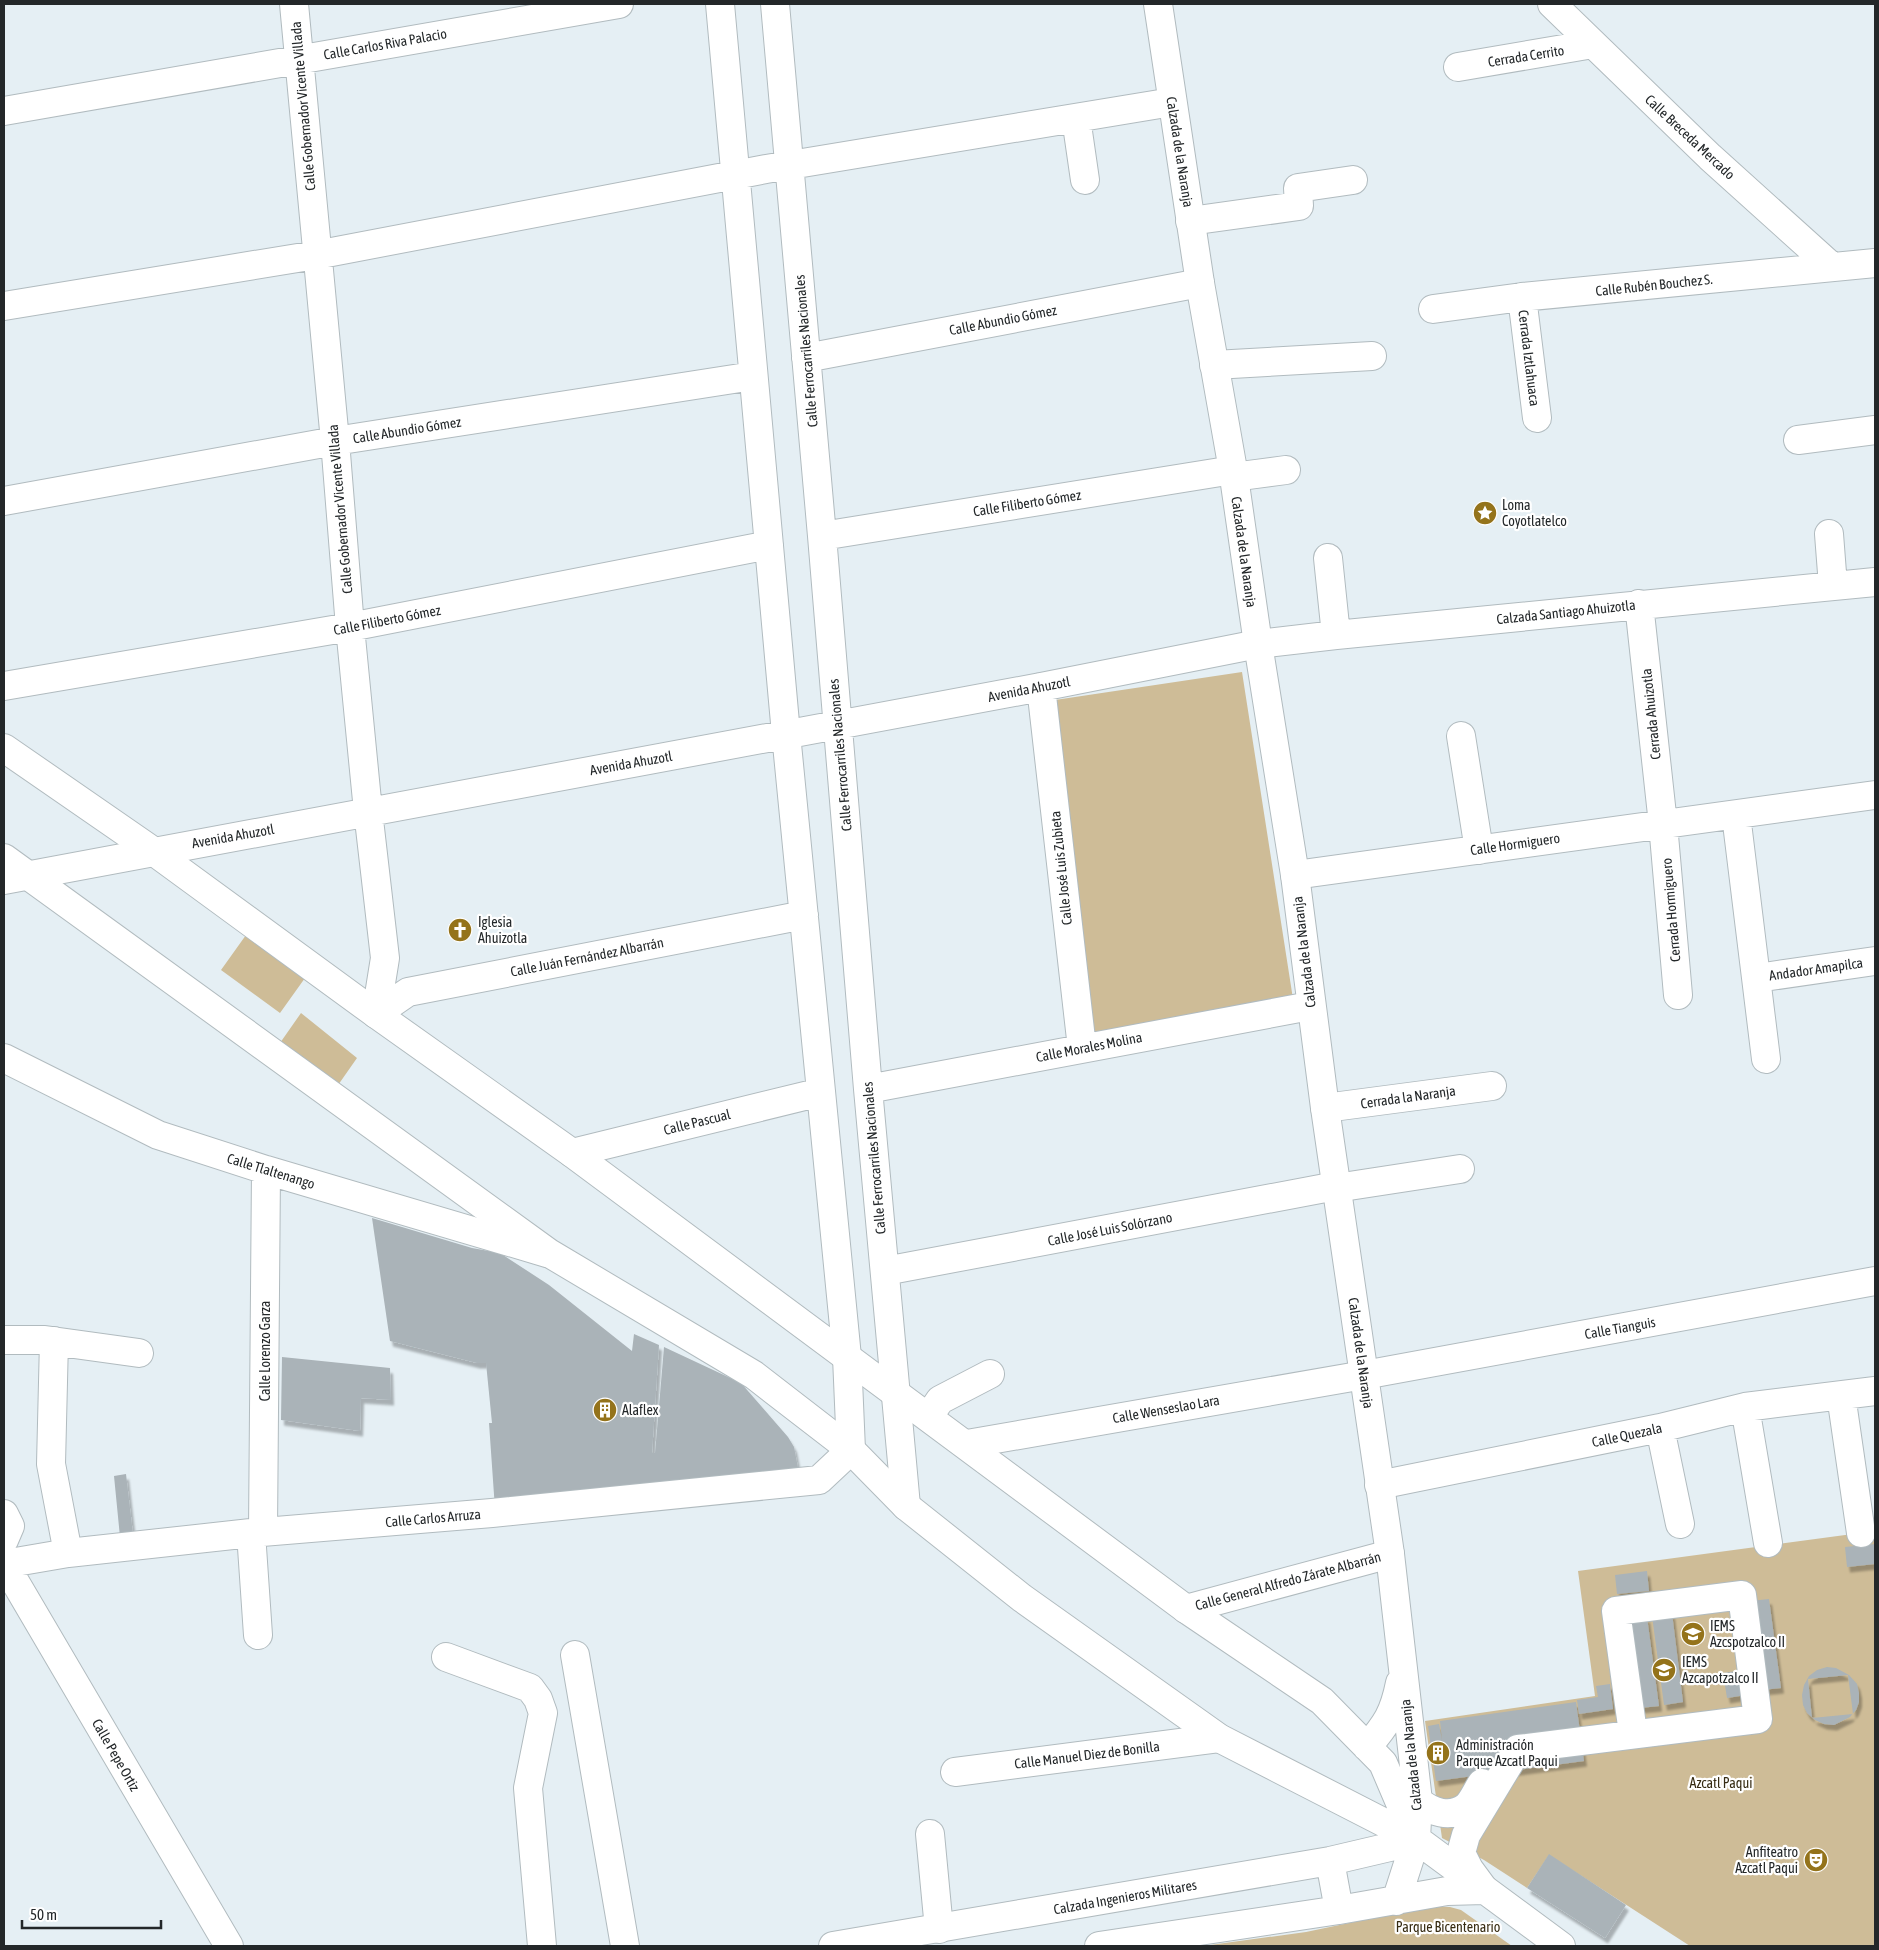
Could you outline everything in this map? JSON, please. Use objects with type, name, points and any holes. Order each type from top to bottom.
[{"type":"street","name":"Calle Gobernador Vicente Villada","points":[[294,4],[350,627],[385,958],[376,1014]]},
{"type":"street","name":"Calle Carlos Riva Palacio","points":[[4,111],[619,4]]},
{"type":"street","points":[[720,4],[786,734],[847,1357],[851,1450]]},
{"type":"street","name":"Calle Ferrocarriles Nacionales","points":[[775,4],[868,1090],[906,1506]]},
{"type":"street","name":"Calzada de la Naranja","points":[[1158,4],[1190,221],[1233,473],[1295,875],[1324,1108],[1390,1554],[1418,1801],[1416,1839],[1396,1901]]},
{"type":"street","name":"Calle Breceda Mercado","points":[[1552,4],[1710,157],[1832,267]]},
{"type":"street","name":"Cerrada Cerrito","points":[[1458,67],[1593,44]]},
{"type":"street","points":[[4,306],[316,255],[735,175],[1172,102]]},
{"type":"street","points":[[1076,118],[1085,180]]},
{"type":"street","points":[[1190,221],[1299,206],[1298,188],[1353,180]]},
{"type":"street","name":"Calle Rubén Bouchez S.","points":[[1433,309],[1522,298],[1875,263]]},
{"type":"street","name":"Calle Abundio Gómez","points":[[806,358],[1200,282]]},
{"type":"street","name":"Cerrada Iztlahuaca","points":[[1522,298],[1537,418]]},
{"type":"street","points":[[1214,365],[1372,356]]},
{"type":"street","name":"Calle Abundio Gómez","points":[[4,501],[334,441],[753,376]]},
{"type":"street","points":[[1798,440],[1875,430]]},
{"type":"street","name":"Calle Filiberto Gómez","points":[[822,536],[1233,473],[1286,470]]},
{"type":"street","points":[[1829,534],[1833,586]]},
{"type":"street","name":"Calle Filiberto Gómez","points":[[4,686],[350,627],[769,545]]},
{"type":"street","points":[[1328,558],[1336,634]]},
{"type":"street","name":"Calzada Santiago Ahuizotla","points":[[1258,644],[1336,634],[1875,582]]},
{"type":"street","name":"Cerrada Ahuizotla","points":[[1639,604],[1663,824]]},
{"type":"street","name":"Avenida Ahuzotl","points":[[16,877],[1041,687],[1258,644]]},
{"type":"street","name":"Calle José Luis Zubieta","points":[[1041,687],[1082,1048]]},
{"type":"street","points":[[1461,736],[1479,850]]},
{"type":"street","points":[[4,748],[153,851],[376,1014],[572,1153],[967,1444],[1186,1609],[1322,1701],[1375,1755],[1416,1839]]},
{"type":"street","name":"Calle Hormiguero","points":[[1295,875],[1875,795]]},
{"type":"street","points":[[1736,814],[1766,1060]]},
{"type":"street","name":"Cerrada Hormiguero","points":[[1663,824],[1678,995]]},
{"type":"street","points":[[4,858],[16,877],[549,1253],[754,1375],[851,1450],[906,1506],[1022,1598],[1219,1738],[1416,1839],[1561,1946]]},
{"type":"street","name":"Calle Juán Fernández Albarrán","points":[[376,1014],[408,992],[804,915]]},
{"type":"street","name":"Andador Amapilca","points":[[1756,978],[1875,961]]},
{"type":"street","name":"Calle Morales Molina","points":[[868,1090],[1310,1006]]},
{"type":"street","name":"Calle Tlaltenango","points":[[4,1058],[158,1135],[266,1170],[549,1253]]},
{"type":"street","name":"Cerrada la Naranja","points":[[1324,1108],[1492,1086]]},
{"type":"street","name":"Calle Pascual","points":[[572,1153],[821,1092]]},
{"type":"street","name":"Calle José Luis Solórzano","points":[[885,1271],[1336,1187],[1460,1169]]},
{"type":"street","name":"Calle Lorenzo Garza","points":[[258,1635],[257,1532],[266,1170]]},
{"type":"street","name":"Calle Tianguis","points":[[1364,1375],[1875,1281]]},
{"type":"street","points":[[4,1340],[54,1341],[139,1353]]},
{"type":"street","points":[[54,1341],[50,1464],[68,1553]]},
{"type":"street","points":[[928,1416],[940,1400],[990,1374]]},
{"type":"street","name":"Calle Wenseslao Lara","points":[[967,1444],[1364,1375]]},
{"type":"street","name":"Calle Quezala","points":[[1380,1485],[1660,1428],[1745,1407],[1875,1391]]},
{"type":"street","points":[[1841,1395],[1861,1533]]},
{"type":"street","points":[[1745,1407],[1768,1543]]},
{"type":"street","points":[[1660,1428],[1680,1524]]},
{"type":"street","name":"Calle Carlos Arruza","points":[[4,1563],[68,1553],[257,1532],[492,1513],[819,1480],[851,1450]]},
{"type":"street","points":[[4,1514],[10,1526],[4,1540]]},
{"type":"street","name":"Calle General Alfredo Zárate Albarrán","points":[[1186,1609],[1390,1554]]},
{"type":"street","name":"Calle Pepe Ortiz","points":[[4,1563],[228,1946]]},
{"type":"street","points":[[1418,1801],[1429,1810],[1443,1813],[1454,1812],[1467,1807],[1491,1768],[1518,1748],[1758,1719],[1742,1595],[1616,1611],[1632,1734]]},
{"type":"street","points":[[575,1655],[625,1946]]},
{"type":"street","points":[[446,1657],[530,1688],[538,1699],[543,1713],[528,1788],[542,1946]]},
{"type":"street","points":[[1375,1755],[1385,1726],[1396,1703],[1402,1672]]},
{"type":"street","name":"Calle Manuel Diez de Bonilla","points":[[955,1772],[1219,1738]]},
{"type":"street","points":[[1375,1755],[1397,1762],[1408,1754],[1412,1747]]},
{"type":"street","points":[[1485,1890],[1469,1869],[1461,1853],[1466,1835],[1518,1748]]},
{"type":"street","points":[[930,1834],[939,1929]]},
{"type":"street","name":"Calzada Ingenieros Militares","points":[[833,1946],[1330,1861],[1416,1839]]},
{"type":"street","points":[[1330,1861],[1339,1910]]},
{"type":"street","points":[[1099,1946],[1396,1901],[1447,1891],[1485,1890]]},
{"type":"green space","points":[[1242,672],[1293,999],[1090,1038],[1055,700]]},
{"type":"green space","points":[[246,935],[305,978],[280,1013],[221,970]]},
{"type":"green space","points":[[301,1013],[357,1058],[336,1088],[280,1043]]},
{"type":"green space","name":"Azcatl Paqui","points":[[1875,1531],[1875,1946],[1690,1946],[1549,1855],[1527,1888],[1484,1860],[1442,1838],[1425,1721],[1595,1696],[1578,1571]]},
{"type":"green space","name":"Parque Bicentenario","points":[[1430,1906],[1450,1907],[1461,1910],[1512,1946],[1203,1946],[1306,1932]]},
{"type":"building","points":[[372,1218],[472,1248],[500,1253],[549,1285],[632,1351],[634,1334],[659,1345],[652,1453],[655,1453],[664,1347],[741,1383],[788,1437],[794,1447],[800,1478],[495,1509],[489,1423],[492,1423],[486,1363],[477,1363],[390,1341]]},
{"type":"building","points":[[282,1357],[390,1368],[391,1400],[361,1398],[360,1431],[281,1420]]},
{"type":"building","points":[[126,1474],[133,1534],[120,1537],[114,1476]]},
{"type":"building","points":[[1875,1544],[1875,1564],[1847,1567],[1845,1547]]},
{"type":"building","points":[[1647,1571],[1649,1591],[1617,1594],[1615,1575]]},
{"type":"building","points":[[1769,1599],[1781,1688],[1762,1690],[1750,1601]]},
{"type":"building","points":[[1672,1613],[1683,1702],[1664,1705],[1652,1616]]},
{"type":"building","points":[[1647,1617],[1659,1706],[1640,1708],[1628,1619]]},
{"type":"building","points":[[1827,1667],[1836,1668],[1849,1675],[1857,1684],[1859,1702],[1853,1714],[1848,1675],[1808,1679],[1812,1717],[1807,1713],[1803,1705],[1804,1685],[1809,1676],[1817,1670]]},
{"type":"building","points":[[1743,1670],[1746,1695],[1727,1698],[1723,1673]]},
{"type":"building","points":[[1610,1684],[1613,1709],[1579,1714],[1577,1700],[1598,1697],[1596,1686]]},
{"type":"building","points":[[1576,1702],[1584,1761],[1436,1781],[1428,1726],[1439,1724],[1442,1740],[1440,1721]]},
{"type":"building","points":[[1853,1714],[1834,1725],[1824,1724],[1813,1718]]},
{"type":"building","points":[[1549,1854],[1626,1905],[1605,1938],[1527,1888]]},
{"type":"place","name":"Loma Coyotlatelco","points":[[1485,513]]},
{"type":"place","name":"Iglesia Ahuizotla","points":[[460,930]]},
{"type":"place","name":"Alaflex","points":[[605,1410]]},
{"type":"place","name":"IEMS Azcspotzalco II","points":[[1693,1634]]},
{"type":"place","name":"IEMS Azcapotzalco II","points":[[1664,1670]]},
{"type":"place","name":"Administración Parque Azcatl Paqui","points":[[1438,1753]]},
{"type":"place","name":"Anfiteatro Azcatl Paqui","points":[[1816,1860]]}]
